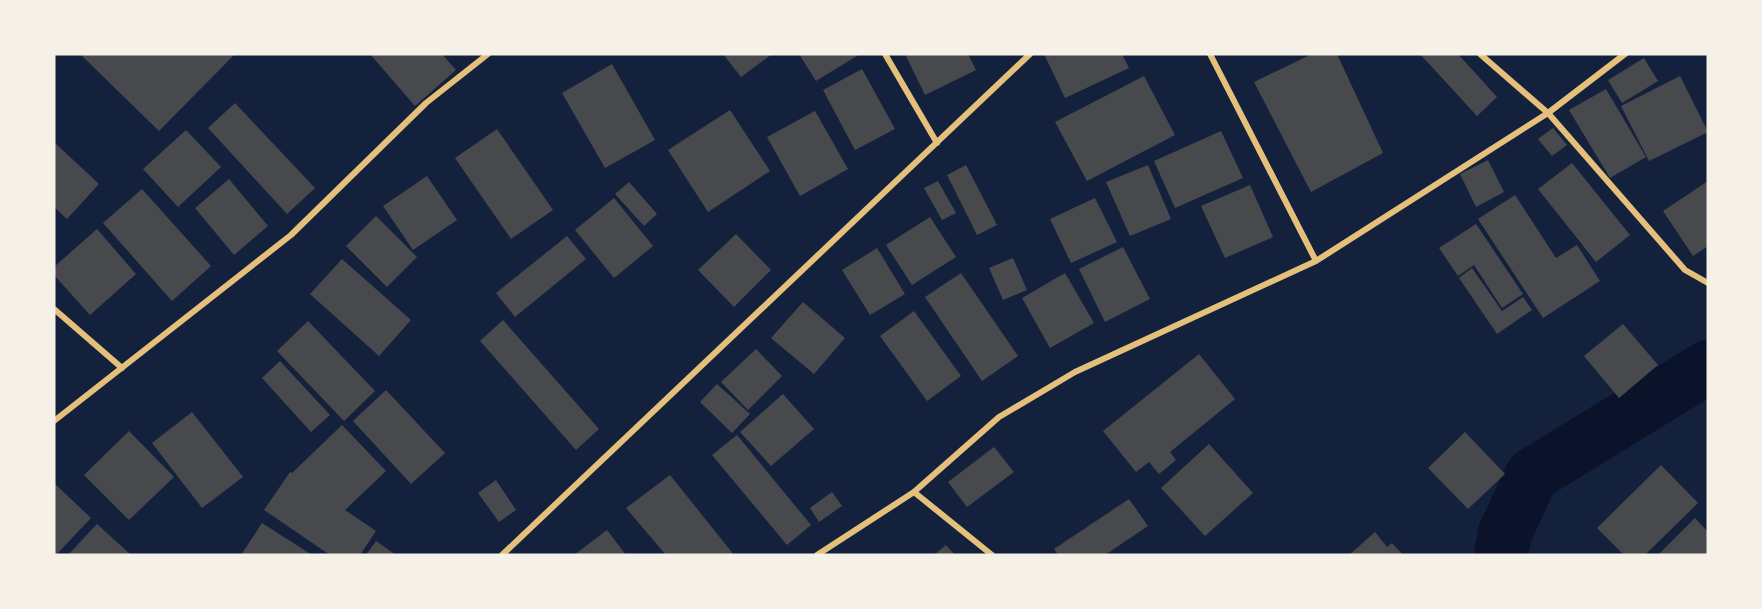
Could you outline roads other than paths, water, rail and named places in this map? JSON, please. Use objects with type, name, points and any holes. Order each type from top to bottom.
[{"type":"street","points":[[54,422],[291,235],[426,103],[488,54]]},
{"type":"street","points":[[885,54],[937,143]]},
{"type":"street","points":[[502,555],[1030,54]]},
{"type":"street","points":[[1210,54],[1316,261]]},
{"type":"street","points":[[1480,54],[1548,113],[1685,270],[1708,283]]},
{"type":"street","points":[[817,555],[914,492],[999,417],[1075,372],[1316,261],[1548,113],[1625,54]]},
{"type":"street","points":[[54,309],[122,368]]},
{"type":"street","points":[[914,492],[992,555]]},
{"type":"waterway","points":[[1501,555],[1505,533],[1532,475],[1708,367]]}]
